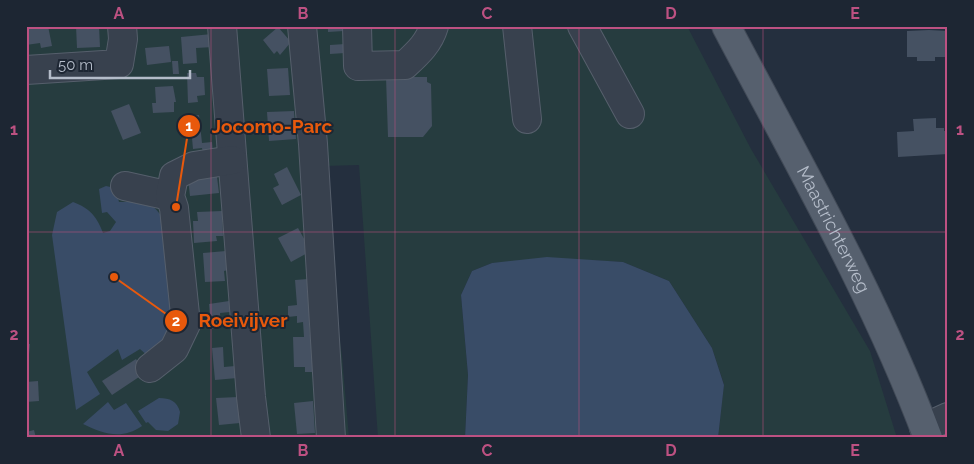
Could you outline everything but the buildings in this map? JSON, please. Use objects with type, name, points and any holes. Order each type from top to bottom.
[{"type":"main road","name":"Maastrichterweg","points":[[726,26],[867,294],[903,373],[933,428]]},
{"type":"lane","points":[[26,70],[119,64],[123,39],[122,26]]},
{"type":"lane","points":[[222,26],[250,387],[256,438]]},
{"type":"lane","points":[[302,26],[313,144],[331,438]]},
{"type":"lane","points":[[357,26],[358,66],[405,64],[420,51],[432,34],[434,26]]},
{"type":"lane","points":[[517,26],[527,118]]},
{"type":"lane","points":[[582,26],[630,114]]},
{"type":"lane","points":[[150,368],[174,349],[186,324],[174,208],[170,196],[174,176],[194,166],[232,160]]},
{"type":"lane","points":[[125,186],[170,196]]},
{"type":"green space","points":[[26,26],[687,26],[751,149],[870,351],[897,438],[718,438],[724,384],[712,348],[669,281],[623,262],[585,260],[492,263],[472,271],[461,295],[468,375],[465,438],[378,438],[359,165],[325,166],[327,249],[342,356],[349,438],[26,438]]},
{"type":"water","points":[[106,186],[115,188],[119,202],[141,202],[152,206],[166,224],[174,319],[167,340],[150,358],[140,349],[122,360],[118,349],[87,372],[100,394],[76,410],[52,235],[57,212],[73,202],[84,207],[92,214],[103,233],[110,231],[116,222],[107,212],[102,213],[99,189]]},
{"type":"water","points":[[547,257],[623,262],[669,281],[712,348],[724,385],[718,438],[465,438],[468,375],[461,295],[472,271],[492,263]]},
{"type":"water","points":[[159,398],[172,401],[177,405],[180,412],[178,424],[168,431],[156,430],[148,422],[146,423],[138,411]]},
{"type":"water","points":[[108,402],[114,410],[126,403],[142,426],[127,433],[112,434],[83,424]]},
{"type":"place","name":"Jocomo-Parc","points":[[176,207]]},
{"type":"place","name":"Roeivijver","points":[[114,277]]}]
